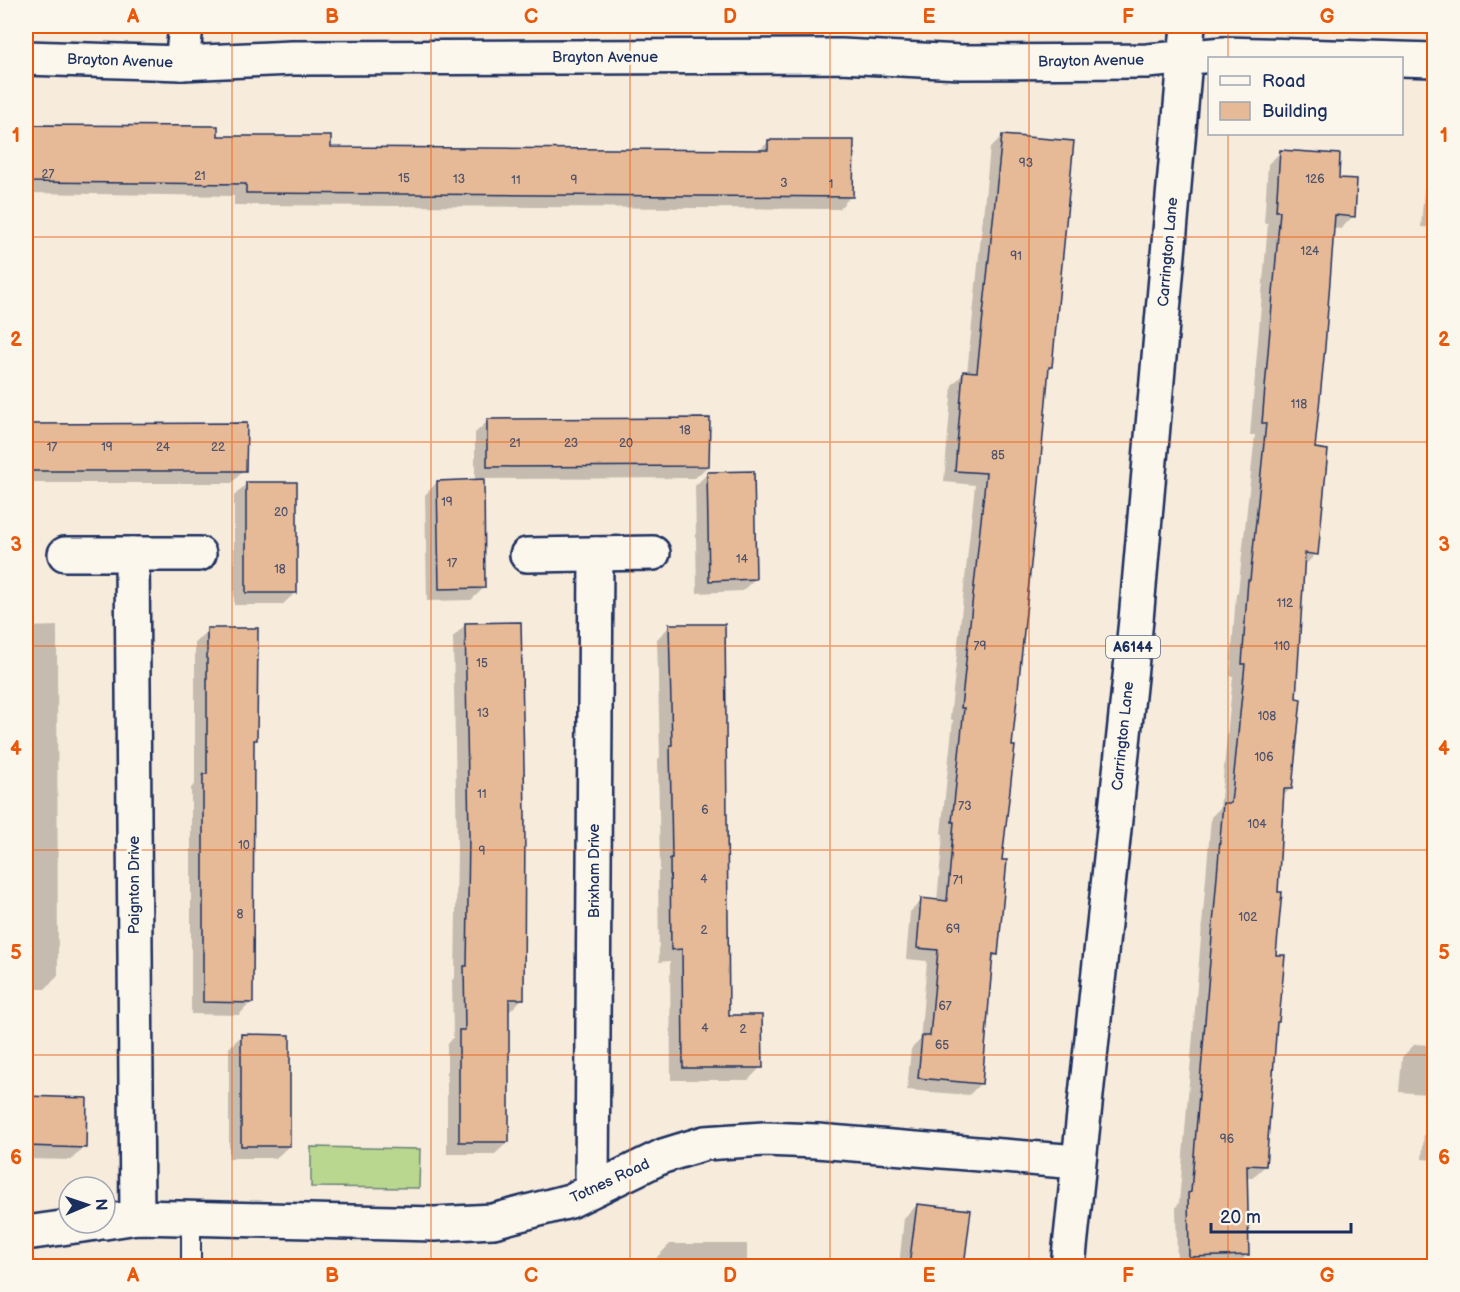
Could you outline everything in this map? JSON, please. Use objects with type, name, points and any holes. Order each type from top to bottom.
[{"type":"street","points":[[182,63],[186,26]]},
{"type":"street","name":"Brayton Avenue","points":[[26,58],[182,63],[292,58],[841,56],[972,62],[1147,61],[1187,41],[1224,54],[1329,57]]},
{"type":"street","name":"Carrington Lane","points":[[1068,1266],[1136,620],[1187,41]]},
{"type":"street","name":"Brayton Avenue","points":[[1403,59],[1434,60]]},
{"type":"street","points":[[527,555],[653,552]]},
{"type":"street","points":[[65,554],[199,554]]},
{"type":"street","name":"Paignton Drive","points":[[132,554],[137,1217]]},
{"type":"street","name":"Brixham Drive","points":[[592,1189],[596,554]]},
{"type":"street","name":"Totnes Road","points":[[117,1220],[137,1217],[435,1224],[493,1221],[570,1201],[663,1156],[705,1143],[764,1139],[817,1141],[1078,1162]]},
{"type":"street","points":[[26,1233],[57,1229]]},
{"type":"lane","points":[[191,1220],[191,1266]]},
{"type":"green space","points":[[311,1147],[420,1149],[419,1188],[311,1187]]},
{"type":"building","points":[[26,125],[218,126],[218,136],[331,136],[331,147],[768,150],[768,140],[854,140],[853,197],[246,193],[246,184],[26,182]]},
{"type":"building","points":[[1002,135],[1074,141],[1052,367],[1049,367],[1012,746],[1015,746],[1002,860],[1007,860],[998,955],[993,954],[982,1084],[918,1078],[922,1036],[930,1036],[938,950],[917,948],[921,898],[947,901],[954,822],[952,822],[964,708],[961,708],[986,473],[955,471],[963,371],[977,372]]},
{"type":"building","points":[[1280,150],[1340,154],[1339,178],[1357,179],[1355,217],[1335,215],[1315,448],[1328,450],[1318,555],[1305,553],[1296,698],[1301,699],[1292,789],[1284,789],[1278,892],[1282,892],[1276,955],[1285,955],[1279,1022],[1277,1022],[1266,1166],[1247,1165],[1249,1255],[1189,1257],[1188,1193],[1191,1192],[1223,803],[1231,803],[1245,664],[1242,664],[1248,580],[1250,580],[1266,423],[1262,423],[1280,211],[1276,211]]},
{"type":"building","points":[[710,418],[709,466],[487,467],[487,419]]},
{"type":"building","points":[[247,423],[246,471],[26,471],[26,424]]},
{"type":"building","points":[[754,471],[756,579],[709,581],[707,472]]},
{"type":"building","points":[[484,479],[485,588],[439,589],[437,481]]},
{"type":"building","points":[[246,482],[297,482],[297,593],[246,593]]},
{"type":"building","points":[[521,622],[525,814],[524,999],[509,999],[509,1142],[459,1142],[459,1030],[465,1030],[464,966],[467,966],[469,835],[465,623]]},
{"type":"building","points":[[669,624],[725,624],[729,1015],[762,1015],[763,1068],[683,1068],[682,949],[671,950],[670,745],[672,745]]},
{"type":"building","points":[[207,628],[258,628],[257,740],[254,740],[253,1003],[203,1002],[203,774],[207,774]]},
{"type":"building","points":[[241,1034],[290,1035],[290,1146],[241,1146]]},
{"type":"building","points":[[26,1096],[87,1098],[86,1148],[26,1146]]},
{"type":"building","points":[[917,1204],[971,1210],[964,1266],[909,1266]]}]
